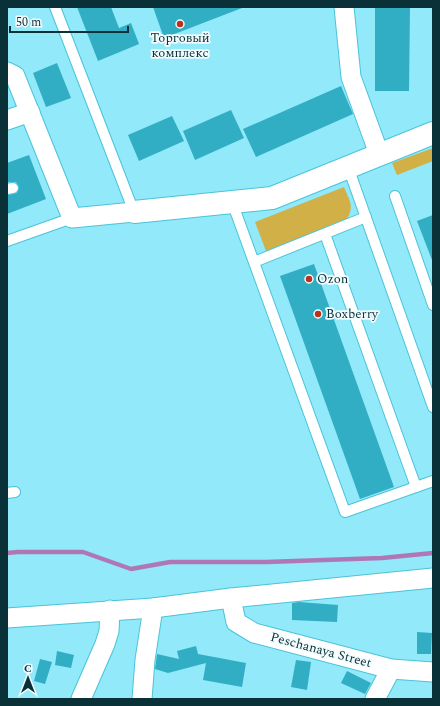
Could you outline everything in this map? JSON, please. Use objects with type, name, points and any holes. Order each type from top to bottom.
[{"type":"street","points":[[344,7],[351,77],[379,154]]},
{"type":"street","points":[[7,72],[15,76],[72,218],[272,198],[433,133]]},
{"type":"street","points":[[7,120],[30,112]]},
{"type":"street","points":[[7,618],[153,608],[231,598],[433,578]]},
{"type":"street","name":"Peschanaya Street","points":[[231,598],[236,622],[254,633],[391,669],[433,672]]},
{"type":"street","points":[[142,699],[145,660],[153,608]]},
{"type":"street","points":[[81,699],[105,644],[109,631],[110,610]]},
{"type":"street","points":[[375,699],[391,669]]},
{"type":"lane","points":[[55,7],[134,212]]},
{"type":"lane","points":[[348,167],[433,407]]},
{"type":"lane","points":[[395,196],[433,305]]},
{"type":"lane","points":[[232,202],[345,512],[433,481]]},
{"type":"lane","points":[[254,262],[366,217]]},
{"type":"lane","points":[[7,241],[72,218]]},
{"type":"lane","points":[[325,234],[416,487]]},
{"type":"shaded area","points":[[433,148],[433,161],[397,175],[392,163]]},
{"type":"shaded area","points":[[344,187],[351,207],[347,219],[266,251],[255,222]]},
{"type":"building","points":[[77,7],[111,7],[119,28],[131,23],[139,44],[98,61]]},
{"type":"building","name":"Торговый комплекс","points":[[153,7],[242,7],[242,8],[164,38]]},
{"type":"building","points":[[375,7],[410,7],[409,91],[375,91]]},
{"type":"building","points":[[57,63],[71,98],[46,107],[33,73]]},
{"type":"building","points":[[341,86],[353,114],[256,157],[243,129]]},
{"type":"building","points":[[231,110],[244,138],[195,160],[183,131]]},
{"type":"building","points":[[172,116],[184,141],[139,161],[128,135]]},
{"type":"building","points":[[29,155],[46,199],[7,214],[7,195],[17,193],[19,187],[16,182],[7,182],[7,163]]},
{"type":"building","points":[[433,215],[433,260],[432,260],[417,221]]},
{"type":"building","points":[[314,264],[394,487],[360,499],[280,276]]},
{"type":"building","points":[[299,602],[338,605],[337,622],[292,620],[292,603]]},
{"type":"building","points":[[417,632],[432,633],[431,654],[417,654]]},
{"type":"building","points":[[196,646],[198,654],[246,663],[242,687],[203,680],[206,663],[168,673],[155,669],[157,654],[179,659],[177,651]]},
{"type":"building","points":[[57,651],[74,655],[71,668],[55,665]]},
{"type":"building","points":[[40,659],[52,662],[45,684],[34,681]]},
{"type":"building","points":[[296,660],[311,662],[307,690],[291,687]]},
{"type":"building","points":[[347,671],[371,683],[365,694],[341,683]]},
{"type":"waterway","points":[[7,553],[83,552],[131,569],[170,562],[266,562],[382,558],[433,553]]},
{"type":"place","name":"Торговый комплекс","points":[[180,24]]},
{"type":"place","name":"Ozon","points":[[309,279]]},
{"type":"place","name":"Boxberry","points":[[318,314]]}]
